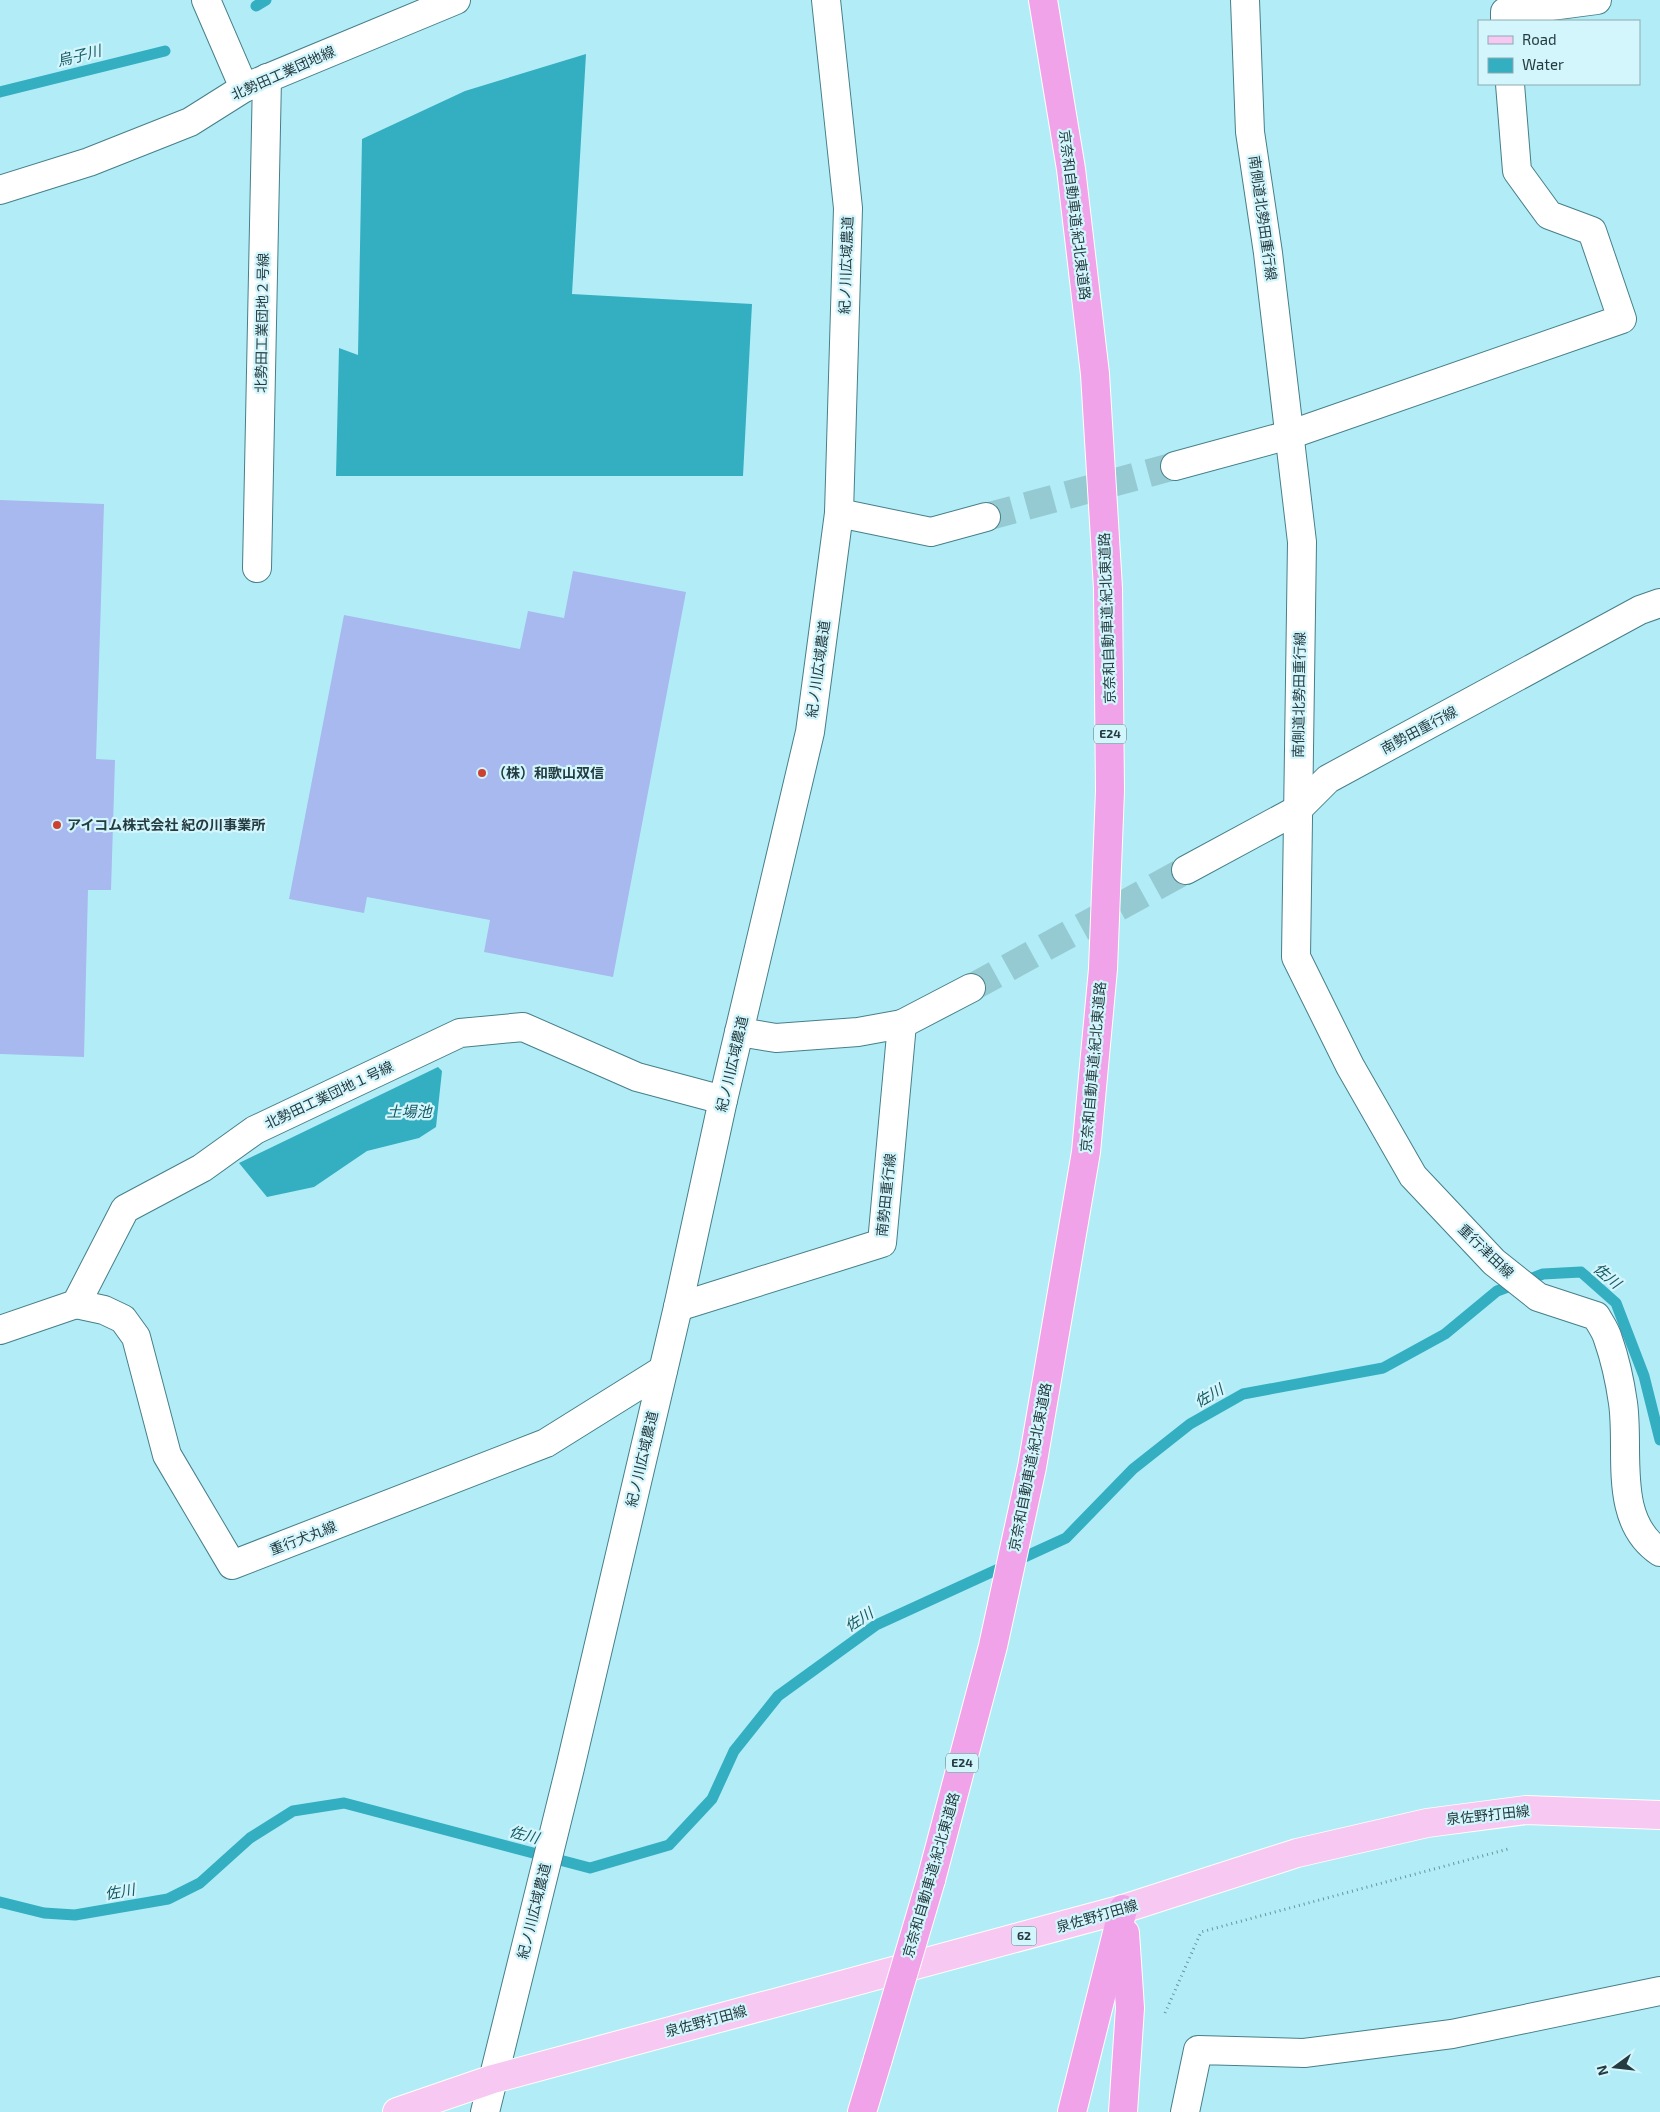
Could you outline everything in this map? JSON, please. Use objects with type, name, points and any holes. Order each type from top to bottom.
[{"type":"highway","name":"京奈和自動車道;紀北東道路","points":[[862,2112],[931,1880],[993,1646],[1032,1467],[1086,1152],[1103,969],[1110,791],[1108,588],[1095,374],[1071,169],[1043,0]]},
{"type":"highway","points":[[1072,2112],[1123,1909]]},
{"type":"highway","points":[[1123,1909],[1130,2008],[1123,2112]]},
{"type":"main road","name":"泉佐野打田線","points":[[397,2112],[493,2079],[1123,1909],[1297,1853],[1427,1822],[1526,1810],[1660,1815]]},
{"type":"street","points":[[206,0],[256,83]]},
{"type":"street","name":"北勢田工業団地線","points":[[0,190],[89,162],[190,122],[256,83],[456,0]]},
{"type":"street","name":"紀ノ川広域農道","points":[[485,2112],[570,1768],[678,1307],[723,1100],[810,732],[839,513],[848,208],[826,0]]},
{"type":"street","name":"南側道北勢田重行線","points":[[1245,0],[1250,132],[1268,253],[1302,542],[1296,957]]},
{"type":"street","points":[[1505,20],[1505,12],[1597,0]]},
{"type":"street","name":"北勢田工業団地２号線","points":[[256,83],[257,568]]},
{"type":"street","points":[[1175,466],[1289,435],[1622,319],[1592,231],[1549,215],[1517,172],[1510,85]]},
{"type":"street","points":[[839,513],[931,532],[986,517]]},
{"type":"street","name":"南勢田重行線","points":[[1186,870],[1297,810],[1328,779],[1640,610],[1660,603]]},
{"type":"street","name":"重行津田線","points":[[1296,957],[1350,1066],[1413,1176],[1494,1262],[1538,1297],[1596,1316],[1608,1338],[1623,1403],[1626,1491],[1638,1529],[1654,1548],[1660,1552]]},
{"type":"street","points":[[739,1032],[776,1038],[858,1032],[902,1024],[971,988]]},
{"type":"street","name":"南勢田重行線","points":[[678,1307],[882,1243],[902,1024]]},
{"type":"street","name":"北勢田工業団地１号線","points":[[76,1304],[124,1209],[202,1168],[255,1130],[460,1033],[523,1027],[637,1077],[723,1100]]},
{"type":"street","points":[[0,1330],[76,1304]]},
{"type":"street","name":"重行犬丸線","points":[[76,1304],[104,1310],[122,1319],[136,1337],[167,1455],[232,1565],[546,1443],[663,1370]]},
{"type":"street","points":[[1185,2112],[1198,2050],[1314,2052],[1452,2034],[1660,1991]]},
{"type":"path","points":[[1165,2014],[1202,1932],[1509,1848]]},
{"type":"water","points":[[586,54],[572,294],[752,304],[743,476],[336,476],[339,348],[358,355],[362,139],[465,91]]},
{"type":"water","name":"土場池","points":[[438,1067],[442,1071],[436,1127],[419,1138],[367,1151],[314,1187],[267,1197],[239,1163]]},
{"type":"building","name":"アイコム株式会社 紀の川事業所","points":[[0,500],[104,504],[96,759],[115,760],[111,890],[88,890],[84,1057],[0,1054]]},
{"type":"building","name":"（株）和歌山双信","points":[[573,571],[686,592],[613,977],[484,952],[490,920],[367,897],[364,913],[289,899],[344,615],[520,649],[528,611],[564,618]]},
{"type":"waterway","name":"烏子川","points":[[256,6],[266,0]]},
{"type":"waterway","name":"烏子川","points":[[0,92],[165,51]]},
{"type":"waterway","name":"佐川","points":[[0,1902],[44,1913],[75,1915],[168,1899],[200,1883],[250,1838],[293,1811],[344,1803],[590,1868],[669,1845],[712,1799],[734,1751],[778,1696],[876,1625],[1066,1538],[1133,1469],[1190,1424],[1243,1394],[1383,1368],[1445,1334],[1497,1291],[1543,1274],[1581,1272],[1616,1303],[1644,1376],[1660,1440]]},
{"type":"tunnel","points":[[986,517],[1175,466]]},
{"type":"tunnel","points":[[971,988],[1186,870]]},
{"type":"place","name":"（株）和歌山双信","points":[[482,773]]},
{"type":"place","name":"アイコム株式会社 紀の川事業所","points":[[57,825]]}]
